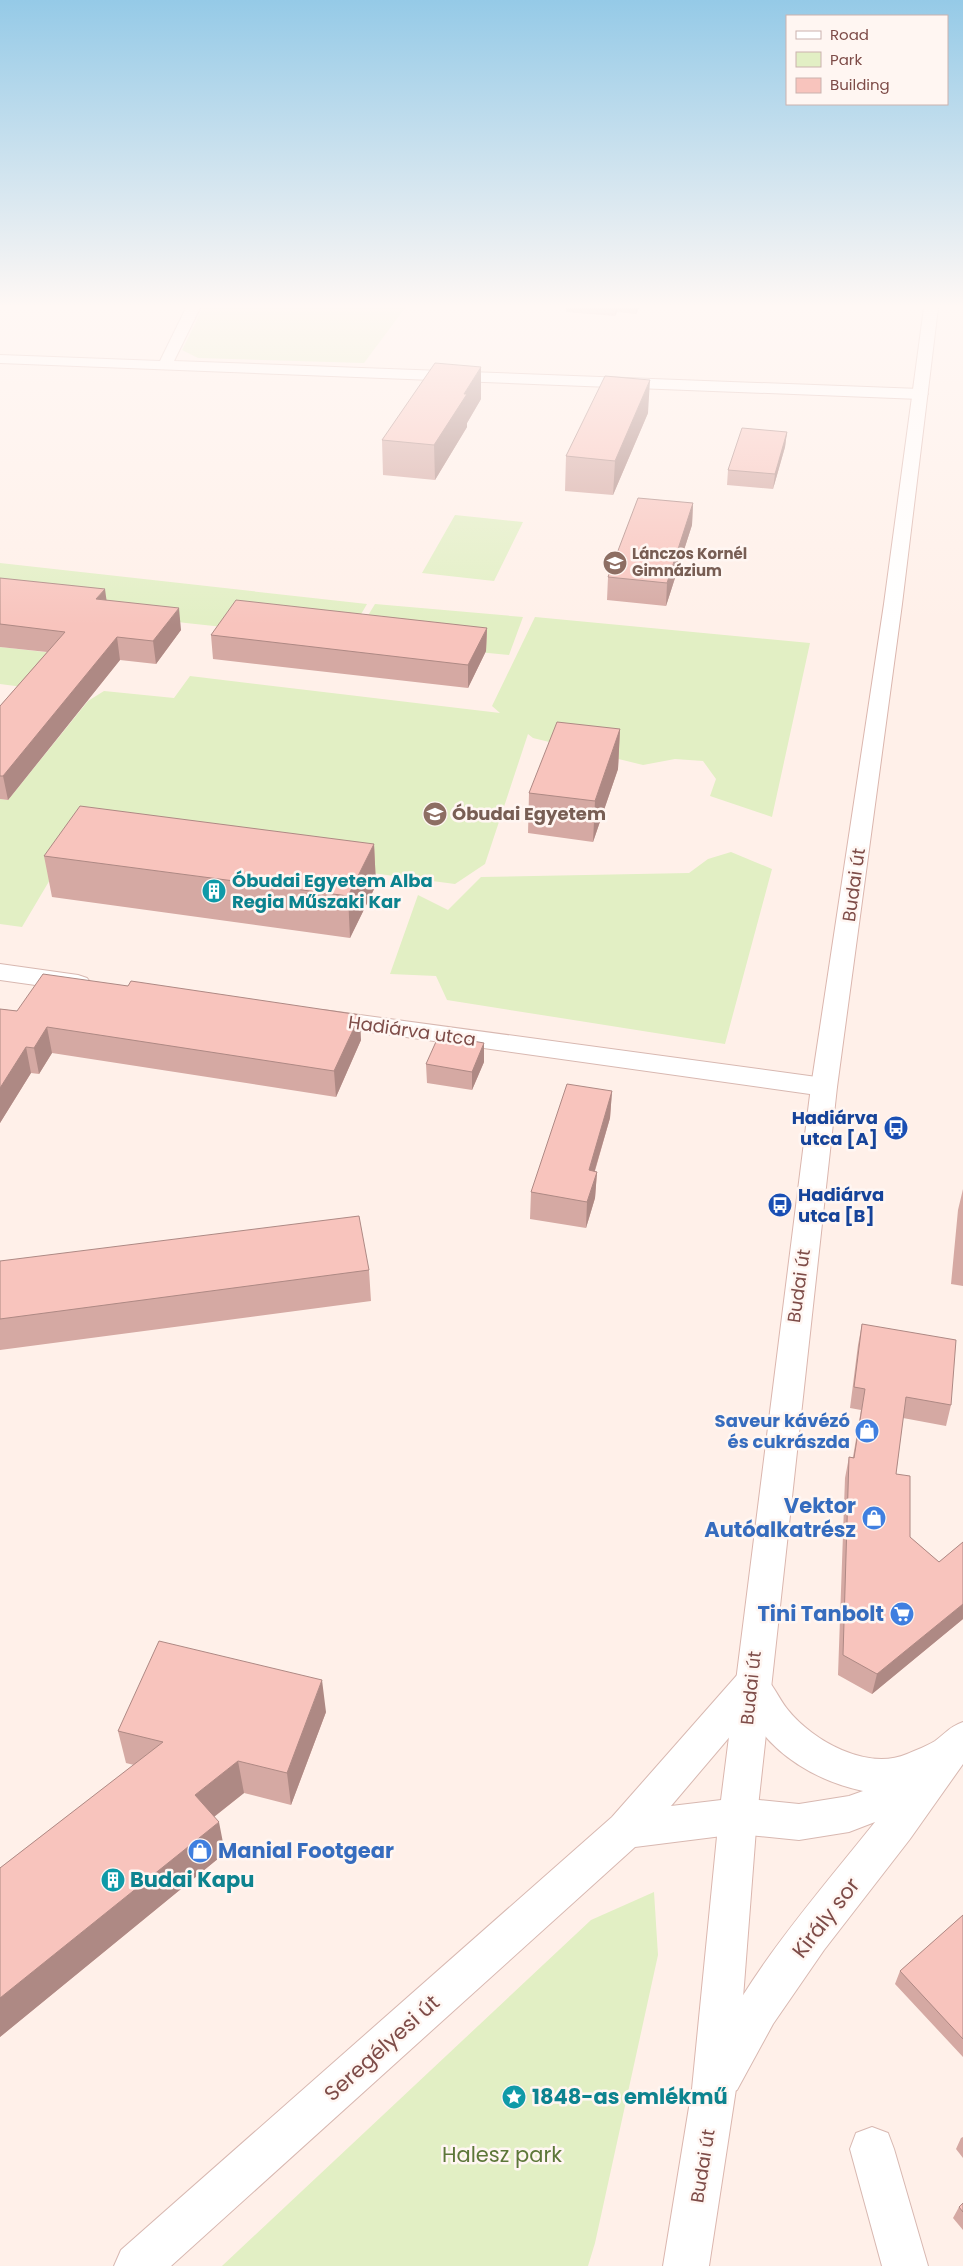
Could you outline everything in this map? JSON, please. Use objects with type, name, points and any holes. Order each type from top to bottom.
[{"type":"street","name":"Budai út","points":[[686,2266],[714,2089],[751,1685],[824,1087],[867,792],[918,414]]},
{"type":"street","points":[[0,972],[98,986]]},
{"type":"street","name":"Hadiárva utca","points":[[303,1015],[824,1087]]},
{"type":"street","points":[[751,1685],[770,1716],[782,1730],[798,1743],[833,1764],[859,1772],[884,1776],[909,1771],[956,1746]]},
{"type":"street","name":"Seregélyesi út","points":[[137,2266],[626,1830],[751,1685]]},
{"type":"street","points":[[626,1830],[738,1816],[799,1822],[849,1814],[881,1802],[956,1746]]},
{"type":"street","name":"Király sor","points":[[714,2089],[764,2001],[810,1936],[956,1746]]},
{"type":"street","points":[[872,2149],[904,2266]]},
{"type":"green space","points":[[455,515],[523,522],[494,581],[422,573]]},
{"type":"green space","points":[[0,563],[367,604],[346,640],[186,623],[0,599]]},
{"type":"green space","points":[[375,604],[523,617],[509,655],[353,640]]},
{"type":"green space","points":[[535,617],[810,643],[772,817],[710,796],[716,779],[703,761],[675,759],[643,765],[533,738],[528,734],[485,864],[455,884],[77,834],[22,927],[0,924],[0,799],[8,800],[88,701],[104,691],[174,698],[190,676],[500,713],[492,706]]},
{"type":"green space","points":[[0,647],[89,657],[61,692],[0,684]]},
{"type":"green space","points":[[731,852],[772,869],[725,1044],[447,1000],[436,976],[390,974],[418,895],[448,910],[481,877],[689,873],[708,859]]},
{"type":"green space","name":"Halesz park","points":[[654,1892],[658,1955],[595,2243],[588,2266],[222,2266],[591,1920]]},
{"type":"building","points":[[400,414],[454,414],[434,445],[382,440]]},
{"type":"building","points":[[587,414],[635,414],[615,461],[566,456]]},
{"type":"building","points":[[742,428],[787,432],[775,474],[728,470]]},
{"type":"building","points":[[638,498],[693,503],[667,583],[608,577]]},
{"type":"building","points":[[0,578],[105,589],[96,599],[179,608],[153,641],[117,637],[3,776],[0,776],[0,706],[65,632],[0,624]]},
{"type":"building","points":[[236,600],[487,628],[468,665],[211,635]]},
{"type":"building","points":[[557,722],[620,729],[595,801],[529,793]]},
{"type":"building","points":[[80,806],[374,844],[348,896],[44,856]]},
{"type":"building","points":[[43,974],[128,986],[131,981],[360,1015],[334,1071],[47,1027],[34,1048],[26,1047],[0,1088],[0,1009],[17,1011]]},
{"type":"building","points":[[439,1035],[484,1043],[472,1072],[426,1064]]},
{"type":"building","points":[[567,1084],[612,1091],[589,1170],[597,1172],[587,1202],[531,1192]]},
{"type":"building","points":[[359,1216],[369,1270],[0,1319],[0,1261]]},
{"type":"building","points":[[862,1324],[956,1340],[951,1405],[906,1397],[896,1474],[910,1476],[910,1537],[939,1562],[963,1542],[963,1604],[877,1674],[843,1655],[849,1457],[854,1458],[865,1389],[854,1387]]},
{"type":"building","name":"Budai Kapu","points":[[159,1641],[322,1680],[287,1773],[238,1761],[195,1795],[219,1822],[0,1998],[0,1868],[163,1742],[118,1731]]},
{"type":"building","points":[[963,1915],[963,2039],[900,1971]]},
{"type":"building","points":[[963,2203],[963,2212],[959,2207]]},
{"type":"place","name":"Lánczos Kornél Gimnázium","points":[[615,563]]},
{"type":"place","name":"Óbudai Egyetem","points":[[435,814]]},
{"type":"place","name":"Óbudai Egyetem Alba Regia Műszaki Kar","points":[[214,891]]},
{"type":"place","name":"Hadiárva utca [A]","points":[[896,1128]]},
{"type":"place","name":"Hadiárva utca [B]","points":[[780,1205]]},
{"type":"place","name":"Saveur kávézó és cukrászda","points":[[867,1431]]},
{"type":"place","name":"Vektor Autóalkatrész","points":[[874,1518]]},
{"type":"place","name":"Tini Tanbolt","points":[[902,1614]]},
{"type":"place","name":"Manial Footgear","points":[[200,1851]]},
{"type":"place","name":"Budai Kapu","points":[[113,1880]]},
{"type":"place","name":"1848-as emlékmű","points":[[514,2097]]}]
